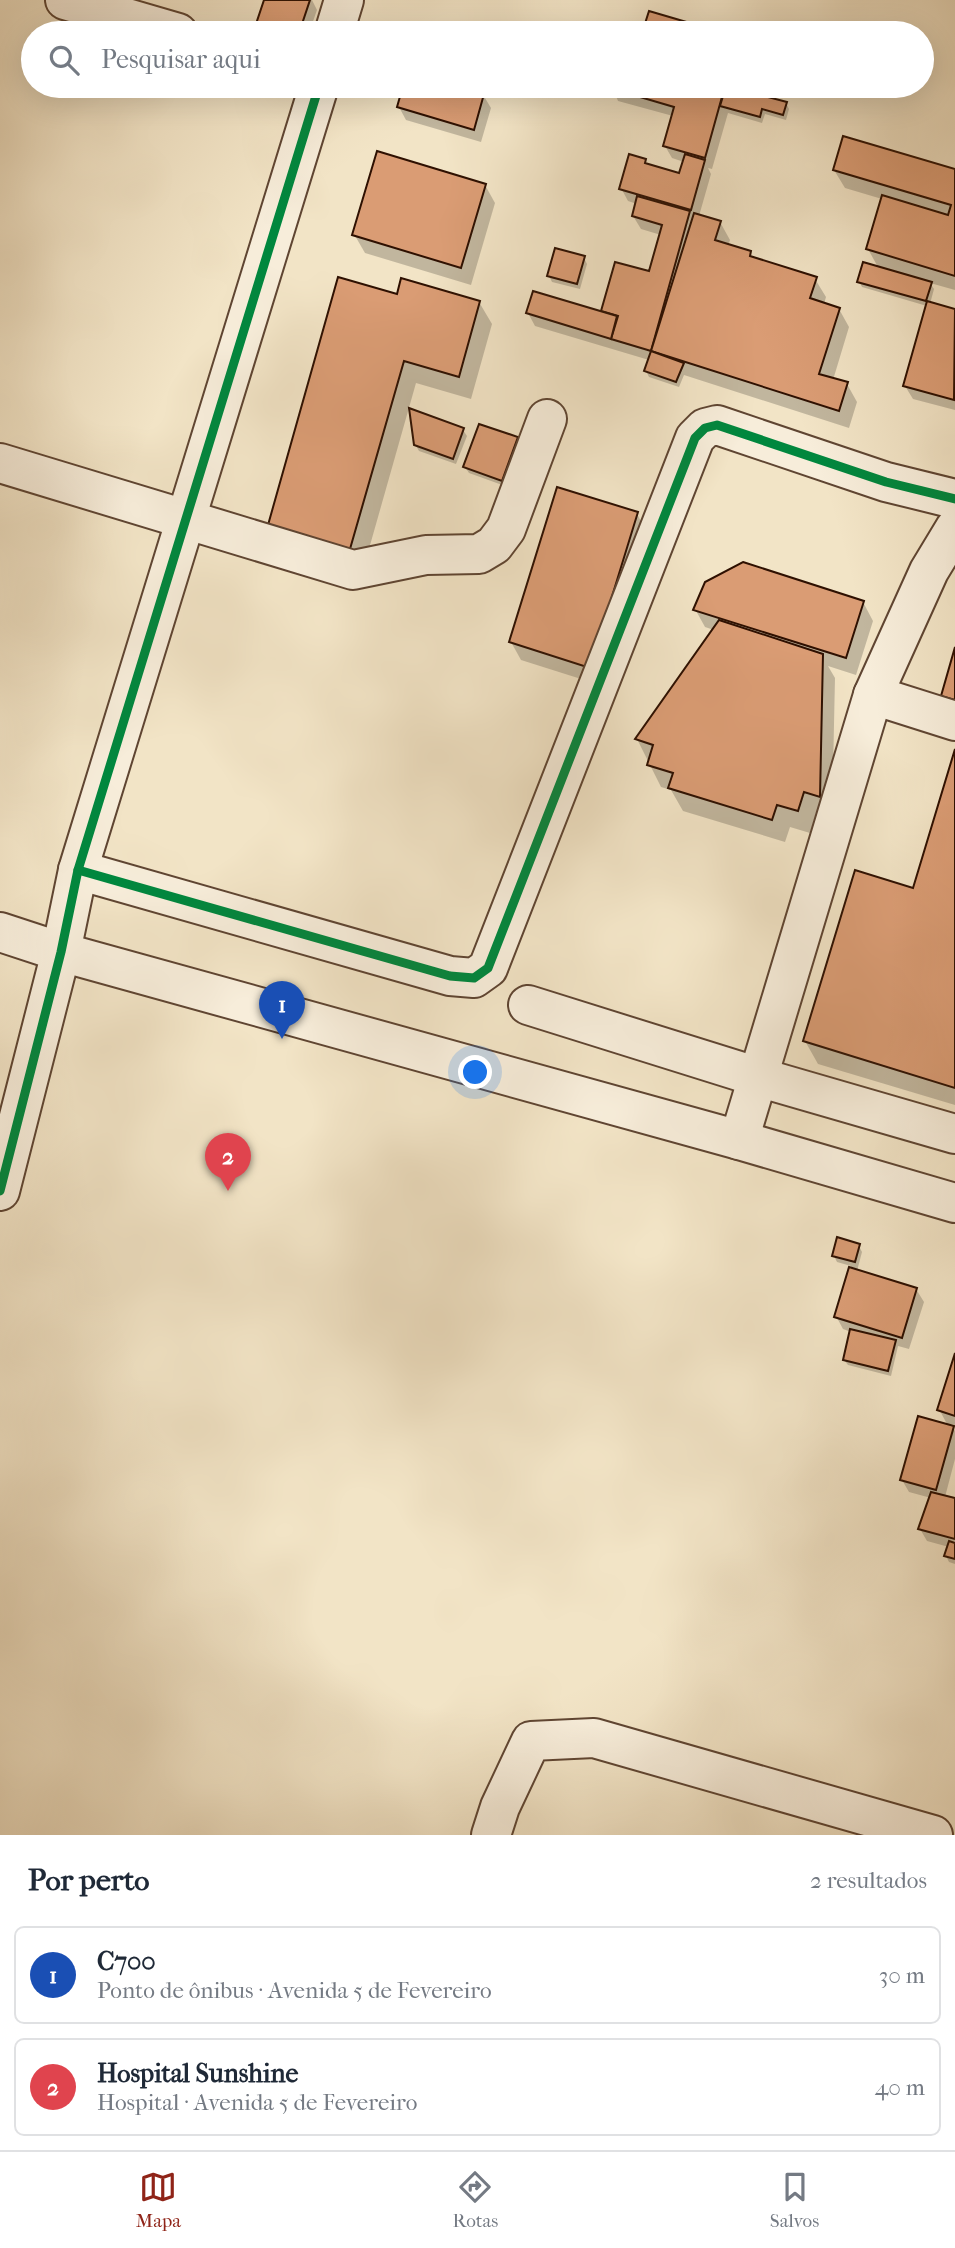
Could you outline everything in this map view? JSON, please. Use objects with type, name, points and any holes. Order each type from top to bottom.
[{"type":"street","points":[[65,0],[137,21]]},
{"type":"street","points":[[338,21],[344,0]]},
{"type":"street","points":[[0,1191],[61,951],[78,870],[315,98]]},
{"type":"street","points":[[0,463],[353,570],[426,555],[479,554],[494,545],[506,529],[547,419]]},
{"type":"street","points":[[78,870],[450,975],[474,978],[488,968],[695,438],[705,428],[717,425],[886,482],[955,499]]},
{"type":"street","points":[[739,1140],[873,695],[929,571],[955,528]]},
{"type":"street","points":[[873,695],[955,721]]},
{"type":"street","points":[[0,932],[955,1203]]},
{"type":"street","points":[[528,1005],[758,1077],[955,1134]]},
{"type":"street","points":[[491,1835],[500,1807],[531,1741],[594,1738],[933,1835]]},
{"type":"building","points":[[264,0],[310,0],[303,21],[257,21]]},
{"type":"building","points":[[649,11],[683,21],[646,21]]},
{"type":"building","points":[[400,98],[483,98],[474,130],[397,107]]},
{"type":"building","points":[[643,98],[722,98],[705,158],[663,146],[674,107]]},
{"type":"building","points":[[722,98],[772,98],[787,102],[783,115],[762,109],[760,117],[720,106]]},
{"type":"building","points":[[843,136],[955,169],[955,276],[866,249],[882,195],[948,215],[951,205],[833,170]]},
{"type":"building","points":[[377,151],[486,184],[461,268],[352,235]]},
{"type":"building","points":[[629,154],[646,159],[645,163],[679,173],[685,154],[705,160],[691,210],[619,189]]},
{"type":"building","points":[[637,196],[690,211],[651,351],[611,339],[618,316],[601,311],[615,262],[649,271],[662,225],[632,216]]},
{"type":"building","points":[[694,213],[721,221],[715,240],[751,251],[750,256],[817,277],[810,298],[840,308],[819,374],[848,382],[839,411],[651,351]]},
{"type":"building","points":[[555,248],[585,256],[577,284],[547,276]]},
{"type":"building","points":[[863,262],[932,282],[926,301],[857,282]]},
{"type":"building","points":[[338,277],[397,294],[401,278],[480,301],[459,377],[404,361],[350,549],[268,525]]},
{"type":"building","points":[[533,291],[617,316],[611,339],[526,313]]},
{"type":"building","points":[[927,301],[955,309],[954,400],[903,386]]},
{"type":"building","points":[[651,351],[684,363],[676,382],[644,371]]},
{"type":"building","points":[[409,408],[464,428],[453,459],[414,445]]},
{"type":"building","points":[[479,424],[518,437],[502,481],[463,467]]},
{"type":"building","points":[[557,487],[638,512],[590,668],[509,642]]},
{"type":"building","points":[[743,562],[864,601],[846,658],[693,610],[705,582]]},
{"type":"building","points":[[719,620],[823,654],[820,797],[804,792],[798,811],[777,805],[772,820],[668,788],[673,773],[647,765],[653,745],[635,739]]},
{"type":"building","points":[[955,647],[955,700],[941,696]]},
{"type":"building","points":[[955,749],[955,1088],[803,1041],[855,870],[913,888]]},
{"type":"building","points":[[837,1237],[860,1244],[855,1262],[832,1256]]},
{"type":"building","points":[[849,1267],[917,1288],[902,1338],[834,1317]]},
{"type":"building","points":[[850,1329],[896,1340],[888,1371],[843,1360]]},
{"type":"building","points":[[955,1353],[955,1416],[937,1410]]},
{"type":"building","points":[[918,1416],[954,1426],[936,1490],[900,1480]]},
{"type":"building","points":[[931,1492],[955,1498],[955,1539],[918,1529]]},
{"type":"building","points":[[949,1541],[955,1543],[955,1559],[944,1556]]},
{"type":"cycle path","points":[[0,1191],[61,952],[78,870],[315,98]]},
{"type":"cycle path","points":[[78,870],[450,976],[474,978],[488,968],[695,438],[705,428],[717,425],[886,482],[955,499]]},
{"type":"place","name":"C700","points":[[282,1039]]},
{"type":"place","name":"Hospital Sunshine","points":[[228,1191]]}]
